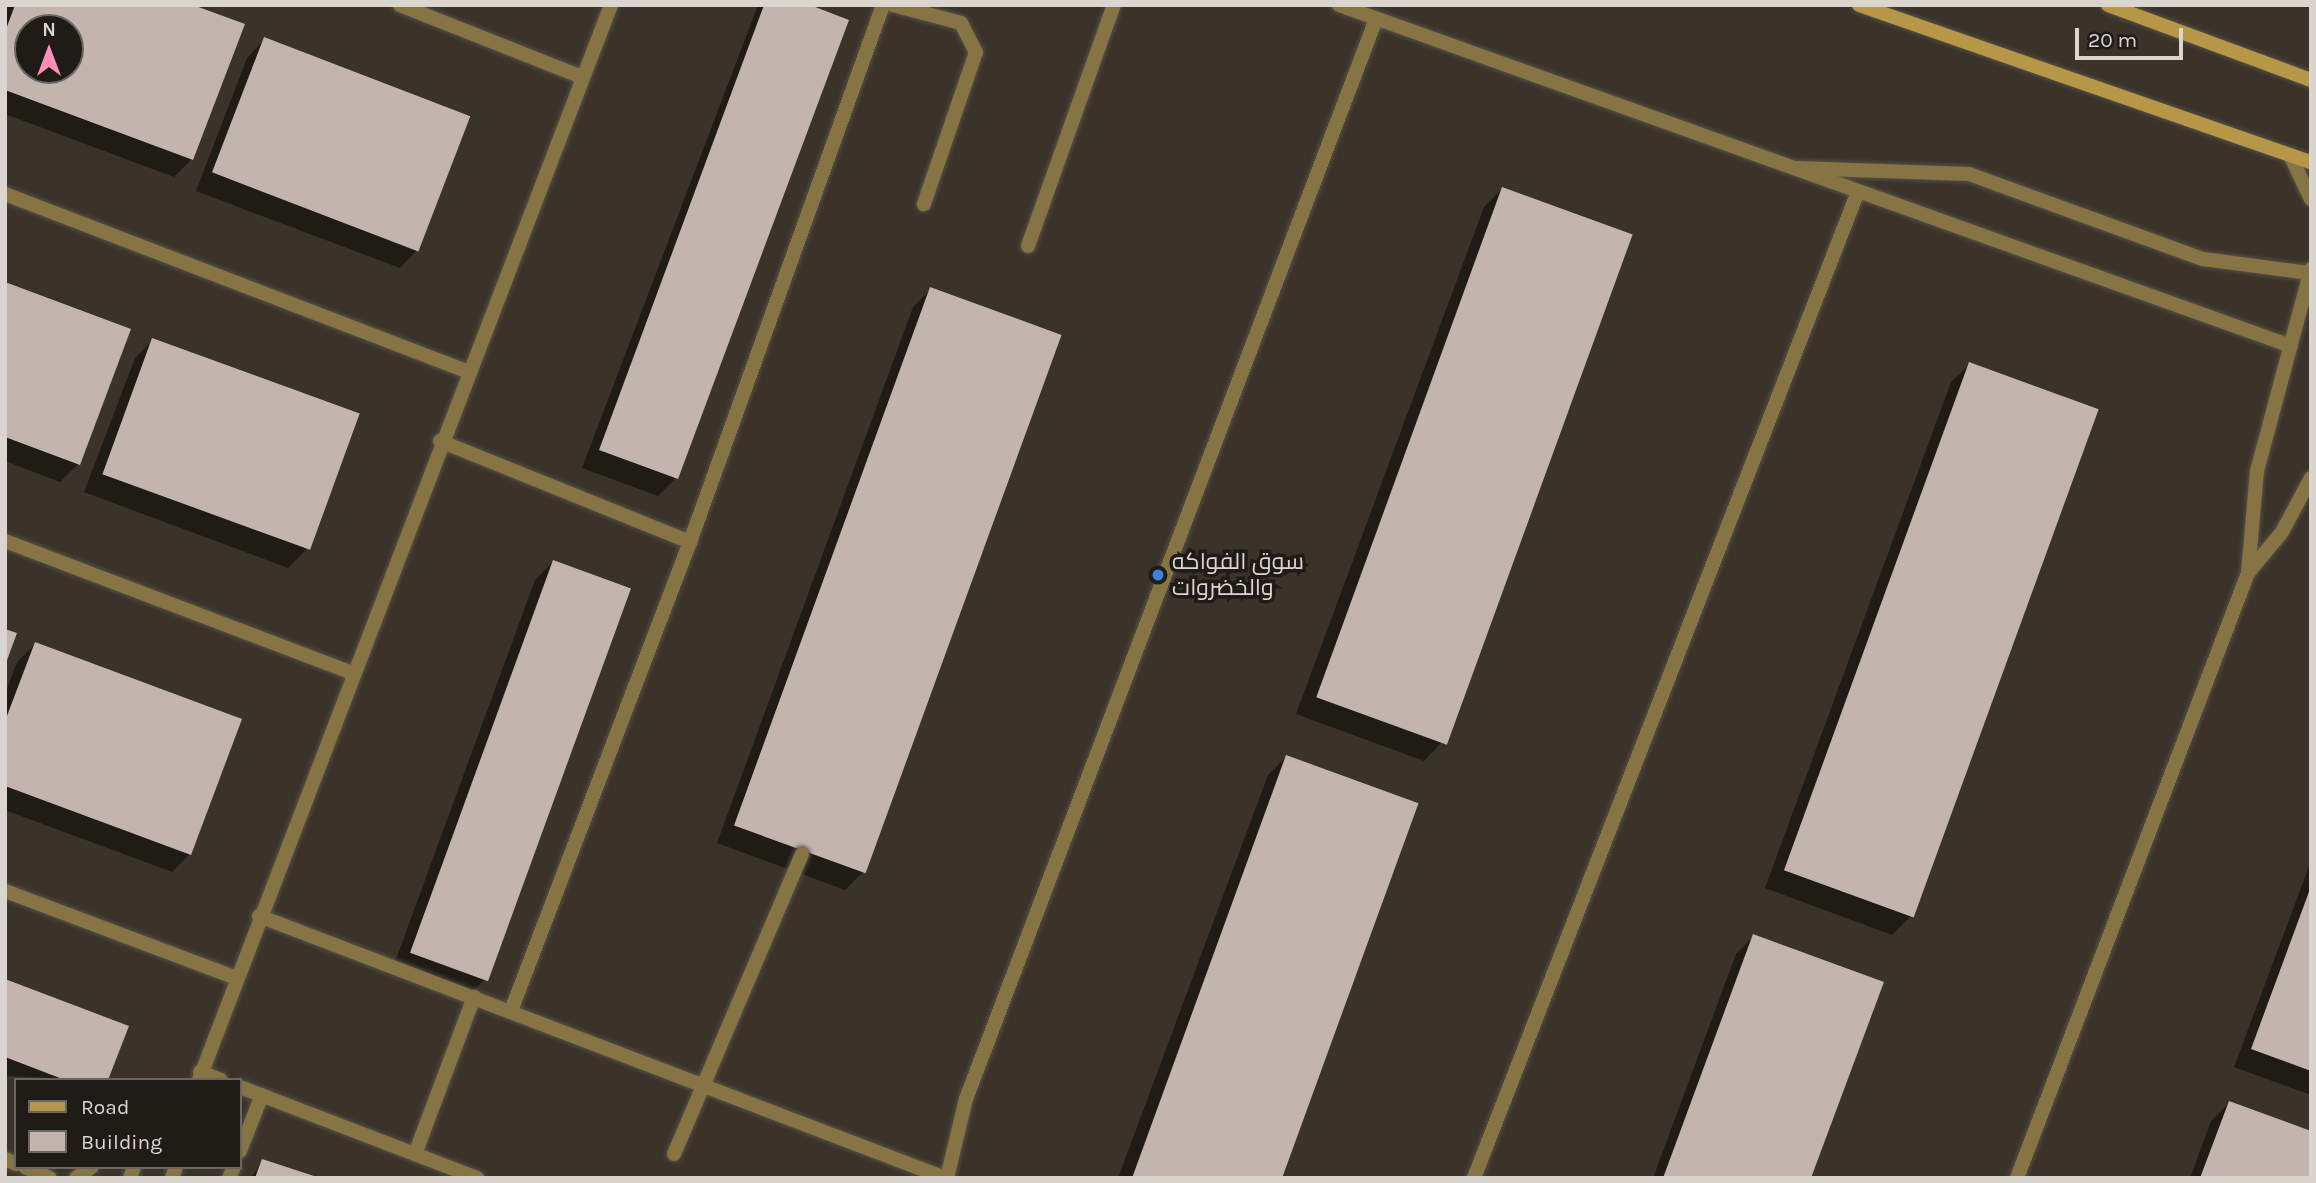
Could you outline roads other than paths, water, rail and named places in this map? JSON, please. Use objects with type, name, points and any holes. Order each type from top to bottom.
[{"type":"street","points":[[1859,5],[2311,162]]},
{"type":"street","points":[[2108,5],[2311,79]]},
{"type":"lane","points":[[400,5],[582,77]]},
{"type":"lane","points":[[197,1077],[466,371],[611,5]]},
{"type":"lane","points":[[512,1011],[690,542],[883,5]]},
{"type":"lane","points":[[893,5],[961,23],[976,52],[924,204]]},
{"type":"lane","points":[[1028,246],[1114,5]]},
{"type":"lane","points":[[1339,5],[1857,194],[2291,346]]},
{"type":"lane","points":[[259,916],[946,1178],[961,1112],[1376,19]]},
{"type":"lane","points":[[2290,155],[2311,199]]},
{"type":"lane","points":[[1785,168],[1885,166],[1969,174],[2203,259],[2310,271],[2257,471],[2248,573],[2017,1178]]},
{"type":"lane","points":[[5,194],[466,371]]},
{"type":"lane","points":[[1474,1178],[1857,194]]},
{"type":"lane","points":[[440,441],[690,542]]},
{"type":"lane","points":[[2248,573],[2282,532],[2311,478]]},
{"type":"lane","points":[[5,541],[352,673]]},
{"type":"lane","points":[[674,1154],[802,853]]},
{"type":"lane","points":[[5,891],[236,978]]},
{"type":"lane","points":[[415,1154],[474,997]]},
{"type":"lane","points":[[242,1088],[477,1178]]},
{"type":"lane","points":[[242,1146],[262,1095]]},
{"type":"lane","points":[[30,1169],[50,1178]]},
{"type":"place","name":"سوق الفواكه والخضروات","points":[[1158,575]]}]
